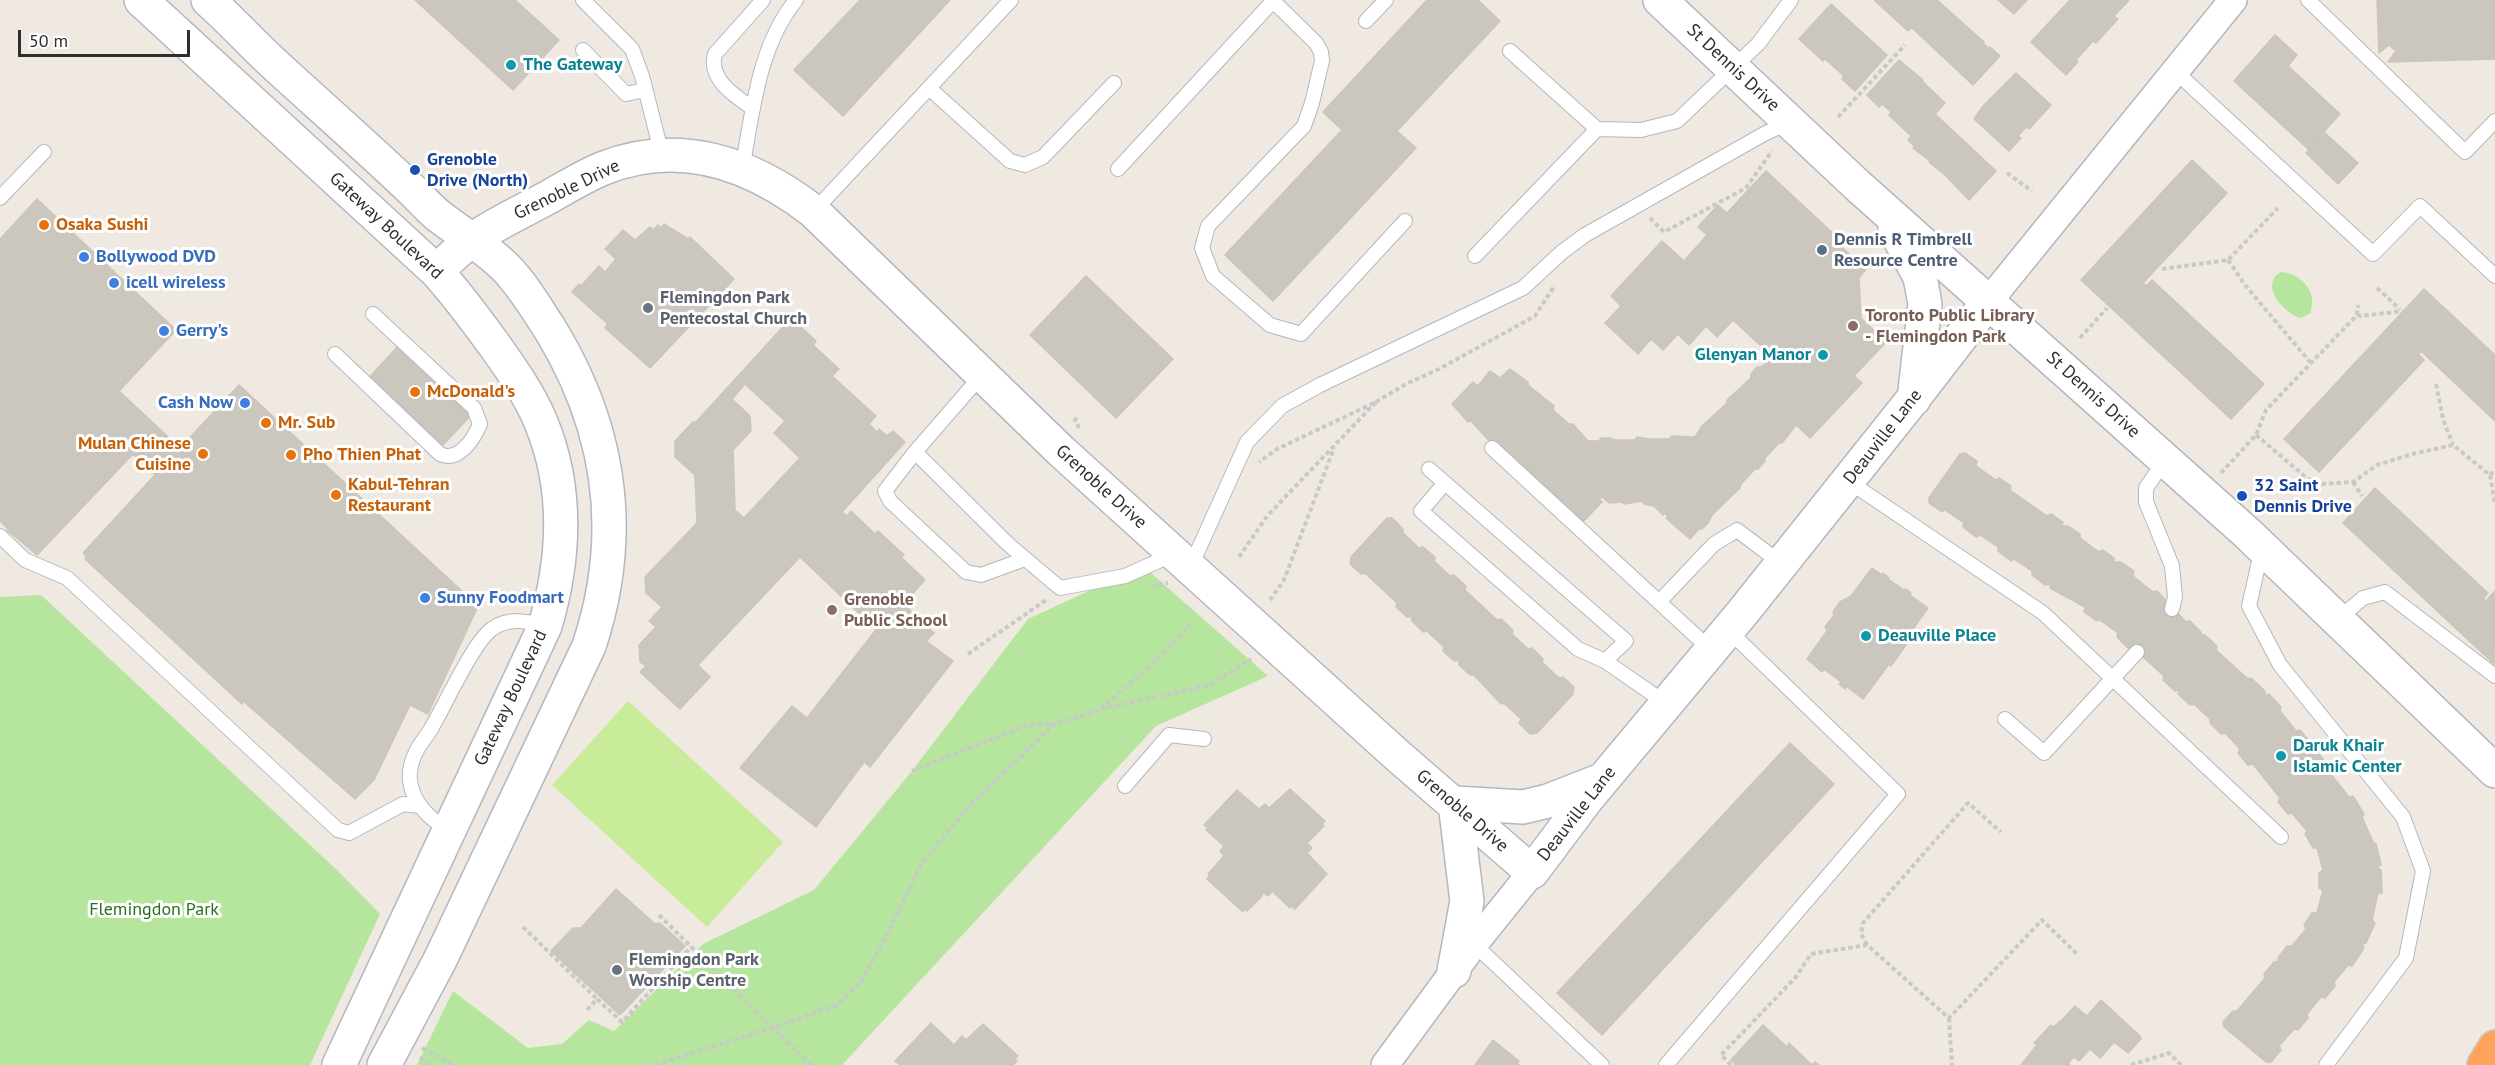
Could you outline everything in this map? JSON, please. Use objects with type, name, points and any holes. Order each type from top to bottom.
[{"type":"highway","points":[[2484,1065],[2495,1047]]},
{"type":"street","points":[[208,0],[440,217],[473,239],[506,268],[559,344],[594,425],[605,464],[610,540],[604,594],[589,646],[436,968],[384,1065]]},
{"type":"street","name":"St Dennis Drive","points":[[1660,0],[1732,67],[1784,134],[1857,185],[2165,460],[2262,548],[2495,771]]},
{"type":"street","name":"Deauville Lane","points":[[1532,872],[1604,780],[1782,564],[1988,302],[2233,0]]},
{"type":"street","name":"Gateway Boulevard","points":[[157,6],[436,271],[460,297],[526,393],[540,420],[559,483],[562,520],[559,558],[545,626],[339,1065]]},
{"type":"street","name":"Grenoble Drive","points":[[436,271],[473,239],[602,168],[626,160],[662,155],[692,156],[722,161],[768,180],[813,211],[1061,451],[1398,756],[1532,872]]},
{"type":"street","points":[[1857,185],[1895,229],[1920,277],[1924,315],[1913,399]]},
{"type":"street","points":[[1454,971],[1467,901],[1455,803],[1523,807],[1548,801],[1604,780]]},
{"type":"street","points":[[449,830],[493,850]]},
{"type":"street","points":[[1385,1065],[1474,944],[1532,872]]},
{"type":"lane","points":[[583,0],[632,49],[662,155]]},
{"type":"lane","points":[[751,107],[734,96],[721,82],[716,75],[713,60],[715,54],[763,0]]},
{"type":"lane","points":[[742,169],[751,107],[776,28],[796,0]]},
{"type":"lane","points":[[813,211],[1011,0]]},
{"type":"lane","points":[[1366,21],[1386,0]]},
{"type":"lane","points":[[1510,51],[1597,129],[1641,130],[1677,121],[1758,44],[1791,0]]},
{"type":"lane","points":[[2308,0],[2465,152],[2495,121]]},
{"type":"lane","points":[[1118,169],[1273,1],[1316,43],[1321,52],[1318,80],[1304,126],[1208,226],[1202,248],[1213,276],[1270,325],[1301,334],[1406,220]]},
{"type":"lane","points":[[582,50],[626,94],[645,90]]},
{"type":"lane","points":[[2175,71],[2373,254],[2420,206],[2495,276]]},
{"type":"lane","points":[[929,88],[1010,161],[1025,165],[1043,157],[1114,83]]},
{"type":"lane","points":[[1475,256],[1597,129]]},
{"type":"lane","points":[[915,452],[1025,559],[1060,588],[1125,576],[1183,561],[1246,442],[1282,406],[1320,385],[1523,288],[1562,252],[1585,235],[1784,134]]},
{"type":"lane","points":[[0,198],[44,153]]},
{"type":"lane","points":[[335,354],[440,454],[446,457],[454,455],[470,442],[480,424],[474,408],[373,314]]},
{"type":"lane","points":[[981,376],[915,452],[885,491],[890,501],[966,572],[981,575],[1025,559]]},
{"type":"lane","points":[[1492,448],[1659,602],[1720,640],[1898,794],[1666,1065]]},
{"type":"lane","points":[[2165,460],[2146,488],[2146,502],[2172,566],[2175,597],[2172,609]]},
{"type":"lane","points":[[1429,469],[1626,641],[1605,661]]},
{"type":"lane","points":[[1848,481],[2043,613],[2281,837]]},
{"type":"lane","points":[[1445,483],[1421,511],[1578,649],[1605,661],[1667,704]]},
{"type":"lane","points":[[1659,602],[1714,544],[1737,530],[1782,564]]},
{"type":"lane","points":[[0,536],[25,560],[67,578],[338,830],[349,833],[403,804],[420,806]]},
{"type":"lane","points":[[2262,548],[2249,606],[2280,665],[2403,817],[2423,871],[2406,958],[2326,1065]]},
{"type":"lane","points":[[2337,620],[2363,598],[2385,591],[2495,676]]},
{"type":"lane","points":[[449,830],[436,824],[420,806],[410,784],[412,760],[472,654],[490,630],[501,624],[525,620],[545,626]]},
{"type":"lane","points":[[2005,719],[2044,753],[2137,652]]},
{"type":"lane","points":[[1125,786],[1169,735],[1204,739]]},
{"type":"lane","points":[[1474,944],[1602,1065]]},
{"type":"path","points":[[1838,117],[1905,45]]},
{"type":"path","points":[[1642,221],[1650,218],[1664,232],[1746,188],[1784,134]]},
{"type":"path","points":[[2007,173],[2032,191]]},
{"type":"path","points":[[2162,269],[2228,260],[2278,208]]},
{"type":"path","points":[[2228,260],[2245,285],[2310,362]]},
{"type":"path","points":[[1258,462],[1277,449],[1376,402],[1535,316],[1559,278]]},
{"type":"path","points":[[2357,315],[2402,310],[2378,288]]},
{"type":"path","points":[[2221,473],[2256,435],[2266,410],[2357,315],[2358,305]]},
{"type":"path","points":[[2080,338],[2107,308]]},
{"type":"path","points":[[2436,384],[2443,419],[2453,445],[2490,475],[2495,503]]},
{"type":"path","points":[[1239,557],[1268,515],[1376,402]]},
{"type":"path","points":[[2256,435],[2295,463],[2308,479],[2322,484],[2353,483],[2377,465],[2453,445]]},
{"type":"path","points":[[1270,600],[1289,569],[1335,444]]},
{"type":"path","points":[[2490,475],[2495,470]]},
{"type":"path","points":[[2353,483],[2362,496]]},
{"type":"path","points":[[1100,710],[1150,666],[1190,626]]},
{"type":"path","points":[[912,771],[1027,725],[1055,724],[1100,710],[1210,685],[1275,644]]},
{"type":"path","points":[[656,1065],[837,1005],[859,984],[885,939],[921,864],[972,803],[1055,724]]},
{"type":"path","points":[[1952,1065],[1949,1018],[1867,945],[1861,934],[1863,923],[1968,803],[2001,832]]},
{"type":"path","points":[[659,915],[811,1065]]},
{"type":"path","points":[[1949,1018],[2042,920],[2077,954]]},
{"type":"path","points":[[523,927],[622,1022],[691,946]]},
{"type":"path","points":[[1731,1065],[1721,1055],[1795,978],[1811,954],[1867,945]]},
{"type":"path","points":[[587,1010],[597,999]]},
{"type":"path","points":[[2131,1065],[2169,1053],[2181,1065]]},
{"type":"green space","points":[[2281,272],[2296,277],[2308,288],[2312,300],[2311,313],[2301,318],[2288,311],[2276,298],[2272,284]]},
{"type":"green space","points":[[1143,566],[1268,676],[1156,726],[842,1065],[417,1065],[453,991],[528,1048],[562,1044],[589,1020],[614,1031],[703,944],[814,890],[912,771],[1028,619]]},
{"type":"green space","name":"Flemingdon Park","points":[[41,595],[338,871],[380,914],[310,1065],[0,1065],[0,597]]},
{"type":"green space","points":[[628,701],[783,842],[707,927],[552,785]]},
{"type":"building","name":"The Gateway","points":[[415,0],[515,0],[559,40],[513,90]]},
{"type":"building","points":[[860,0],[950,0],[843,116],[794,70]]},
{"type":"building","points":[[1427,0],[1478,0],[1500,21],[1397,131],[1416,148],[1273,301],[1225,255],[1342,130],[1323,112]]},
{"type":"building","points":[[1874,0],[1937,0],[1989,49],[1990,47],[2000,56],[1973,85],[1911,27],[1908,31]]},
{"type":"building","points":[[1998,0],[2027,0],[2014,14]]},
{"type":"building","points":[[2070,0],[2129,0],[2114,16],[2118,19],[2096,43],[2093,41],[2066,75],[2031,42]]},
{"type":"building","points":[[2377,0],[2495,0],[2495,59],[2388,62],[2396,51],[2389,45],[2379,53]]},
{"type":"building","points":[[1831,4],[1887,55],[1855,91],[1842,79],[1844,76],[1799,39]]},
{"type":"building","points":[[2275,35],[2297,55],[2288,66],[2340,114],[2308,149],[2234,81]]},
{"type":"building","points":[[1899,60],[1945,103],[1935,114],[1996,171],[1969,200],[1930,161],[1913,148],[1915,147],[1908,140],[1911,136],[1889,115],[1891,112],[1882,104],[1879,107],[1867,95]]},
{"type":"building","points":[[2016,73],[2051,105],[2029,129],[2026,127],[2018,136],[2021,138],[2009,151],[1974,119],[1983,106]]},
{"type":"building","points":[[2325,133],[2358,163],[2338,184],[2306,153]]},
{"type":"building","points":[[2192,160],[2227,193],[2143,283],[2146,286],[2152,280],[2264,384],[2231,419],[2081,280]]},
{"type":"building","name":"Glenyan Manor","points":[[1766,171],[1837,237],[1834,240],[1866,269],[1859,278],[1861,318],[1886,342],[1854,376],[1862,383],[1810,438],[1796,425],[1782,443],[1779,443],[1765,458],[1758,469],[1755,469],[1740,488],[1713,514],[1708,523],[1690,539],[1666,518],[1668,516],[1665,513],[1663,515],[1654,506],[1644,504],[1642,501],[1624,504],[1622,502],[1609,503],[1602,497],[1599,499],[1602,502],[1581,524],[1493,445],[1471,421],[1468,422],[1452,404],[1473,382],[1478,386],[1490,371],[1499,379],[1510,369],[1554,406],[1553,410],[1569,424],[1573,424],[1588,441],[1599,441],[1601,438],[1635,440],[1637,437],[1669,439],[1672,436],[1695,437],[1702,426],[1751,378],[1751,374],[1757,367],[1761,367],[1773,357],[1733,320],[1717,337],[1706,326],[1689,345],[1678,334],[1663,350],[1651,339],[1638,354],[1605,323],[1621,306],[1611,296],[1662,241],[1684,261],[1707,235],[1698,227],[1718,205],[1727,213]]},
{"type":"building","points":[[37,199],[176,330],[119,391],[180,448],[239,385],[478,606],[428,714],[410,705],[374,780],[355,799],[243,701],[242,704],[85,559],[87,557],[83,553],[155,475],[133,454],[37,555],[7,530],[0,521],[0,239]]},
{"type":"building","name":"Flemingdon Park Pentecostal Church","points":[[664,224],[688,239],[690,237],[734,279],[650,368],[605,328],[608,324],[572,292],[579,284],[581,286],[599,266],[605,272],[616,259],[605,249],[623,230],[635,240],[650,227],[653,230],[658,225],[661,228]]},
{"type":"building","points":[[1086,276],[1173,359],[1116,418],[1030,335]]},
{"type":"building","points":[[2424,289],[2495,355],[2495,421],[2421,351],[2418,354],[2424,360],[2319,472],[2284,439]]},
{"type":"building","points":[[791,318],[816,341],[813,345],[839,369],[832,376],[876,416],[869,424],[877,432],[879,429],[887,436],[893,431],[905,442],[842,512],[847,516],[851,511],[875,534],[878,531],[904,555],[901,557],[925,580],[903,604],[892,593],[866,620],[800,557],[698,665],[710,677],[680,709],[640,672],[646,666],[640,662],[639,645],[656,627],[649,621],[662,607],[646,593],[645,577],[697,523],[695,475],[675,457],[675,441],[693,422],[696,422]],"holes":[[[745,384],[785,421],[774,433],[800,458],[744,518],[735,510],[733,450],[751,431],[750,416],[732,399]]]},
{"type":"building","name":"McDonald's","points":[[399,345],[472,414],[443,445],[406,411],[403,414],[367,380]]},
{"type":"building","name":"Daruk Khair Islamic Center","points":[[1965,453],[1977,461],[1976,466],[1996,480],[1999,478],[2011,486],[2010,490],[2047,516],[2051,514],[2063,522],[2062,526],[2068,526],[2080,534],[2080,538],[2099,552],[2103,550],[2114,558],[2114,562],[2120,562],[2134,571],[2133,576],[2153,592],[2157,591],[2186,622],[2190,621],[2201,632],[2201,635],[2205,635],[2217,646],[2216,650],[2265,691],[2265,696],[2269,694],[2281,707],[2280,711],[2296,731],[2300,730],[2310,742],[2308,746],[2313,747],[2323,759],[2322,763],[2349,797],[2353,796],[2364,814],[2362,817],[2376,844],[2381,865],[2377,868],[2381,870],[2382,893],[2378,893],[2372,920],[2375,923],[2366,943],[2362,944],[2364,948],[2352,966],[2348,965],[2325,998],[2321,997],[2307,1014],[2308,1018],[2298,1030],[2294,1029],[2279,1046],[2281,1050],[2271,1062],[2266,1062],[2224,1027],[2223,1022],[2233,1011],[2237,1011],[2265,978],[2264,974],[2274,962],[2279,961],[2278,958],[2287,946],[2292,946],[2306,929],[2304,925],[2312,913],[2317,913],[2323,890],[2319,888],[2319,873],[2323,870],[2317,848],[2313,848],[2305,834],[2307,831],[2292,813],[2288,814],[2278,802],[2280,798],[2253,764],[2248,765],[2238,753],[2240,749],[2225,733],[2221,734],[2210,723],[2210,719],[2194,704],[2190,705],[2178,694],[2179,689],[2175,691],[2163,680],[2164,676],[2132,647],[2128,648],[2117,637],[2118,633],[2084,612],[2085,607],[2050,588],[2050,584],[2045,585],[2032,575],[2032,571],[2014,559],[2011,561],[1998,551],[1998,547],[1980,535],[1976,537],[1963,527],[1964,523],[1945,510],[1942,512],[1929,503],[1929,498],[1960,454]]},
{"type":"building","points":[[2375,488],[2488,593],[2483,599],[2486,601],[2495,591],[2494,664],[2343,523]]},
{"type":"building","points":[[1387,518],[1392,518],[1403,529],[1403,533],[1419,548],[1423,547],[1435,557],[1434,561],[1450,576],[1454,575],[1466,586],[1465,590],[1497,620],[1501,619],[1513,630],[1512,634],[1528,649],[1532,648],[1543,659],[1542,662],[1559,678],[1563,677],[1574,687],[1573,694],[1537,733],[1530,734],[1519,723],[1521,719],[1504,703],[1501,704],[1474,675],[1470,675],[1459,665],[1459,660],[1454,661],[1443,651],[1444,647],[1427,631],[1423,632],[1412,621],[1411,616],[1407,617],[1396,607],[1397,603],[1365,573],[1361,574],[1350,564],[1351,557]]},
{"type":"building","name":"Deauville Place","points":[[1872,568],[1882,575],[1883,573],[1904,590],[1906,589],[1911,593],[1910,595],[1928,608],[1903,643],[1906,645],[1891,666],[1889,664],[1863,699],[1846,686],[1845,689],[1839,684],[1841,682],[1824,669],[1822,672],[1807,659],[1827,631],[1825,627],[1840,602],[1851,596]]},
{"type":"building","points":[[892,593],[934,633],[926,641],[953,661],[870,767],[864,762],[816,827],[740,768],[792,706],[807,718],[886,617],[877,609]]},
{"type":"building","points":[[1790,743],[1834,784],[1602,1035],[1557,993]]},
{"type":"building","points":[[1290,789],[1325,821],[1322,824],[1324,826],[1307,843],[1312,848],[1307,853],[1327,874],[1295,909],[1291,906],[1290,908],[1272,891],[1268,896],[1262,892],[1262,896],[1247,911],[1245,909],[1243,912],[1207,879],[1210,875],[1208,874],[1224,856],[1220,851],[1224,846],[1206,830],[1208,828],[1204,825],[1237,790],[1259,809],[1265,804],[1269,808]]},
{"type":"building","name":"Flemingdon Park Worship Centre","points":[[616,889],[655,924],[660,923],[685,946],[620,1015],[551,951],[573,928],[581,928]]},
{"type":"building","points":[[2101,1000],[2140,1036],[2141,1039],[2128,1053],[2114,1042],[2100,1058],[2090,1049],[2079,1061],[2074,1057],[2068,1063],[2070,1065],[2021,1065],[2037,1045],[2034,1043],[2051,1025],[2053,1027],[2062,1020],[2075,1006],[2087,1016]]},
{"type":"building","points":[[931,1023],[954,1045],[962,1036],[966,1040],[983,1024],[1018,1056],[1015,1059],[1017,1061],[1013,1065],[900,1065],[895,1061]]},
{"type":"building","points":[[1763,1025],[1787,1047],[1789,1043],[1812,1065],[1736,1065],[1731,1060]]},
{"type":"building","points":[[1493,1040],[1519,1061],[1517,1063],[1519,1065],[1475,1065]]},
{"type":"place","name":"The Gateway","points":[[511,65]]},
{"type":"place","name":"Grenoble Drive (North)","points":[[415,170]]},
{"type":"place","name":"Osaka Sushi","points":[[44,225]]},
{"type":"place","name":"Dennis R Timbrell Resource Centre","points":[[1822,250]]},
{"type":"place","name":"Bollywood DVD","points":[[84,257]]},
{"type":"place","name":"icell wireless","points":[[114,283]]},
{"type":"place","name":"Flemingdon Park Pentecostal Church","points":[[648,308]]},
{"type":"place","name":"Toronto Public Library - Flemingdon Park","points":[[1853,326]]},
{"type":"place","name":"Gerry's","points":[[164,331]]},
{"type":"place","name":"Glenyan Manor","points":[[1823,355]]},
{"type":"place","name":"McDonald's","points":[[415,392]]},
{"type":"place","name":"Cash Now","points":[[245,403]]},
{"type":"place","name":"Mr. Sub","points":[[266,423]]},
{"type":"place","name":"Mulan Chinese Cuisine","points":[[203,454]]},
{"type":"place","name":"Pho Thien Phat","points":[[291,455]]},
{"type":"place","name":"Kabul-Tehran Restaurant","points":[[336,495]]},
{"type":"place","name":"32 Saint Dennis Drive","points":[[2242,496]]},
{"type":"place","name":"Sunny Foodmart","points":[[425,598]]},
{"type":"place","name":"Grenoble Public School","points":[[832,610]]},
{"type":"place","name":"Deauville Place","points":[[1866,636]]},
{"type":"place","name":"Daruk Khair Islamic Center","points":[[2281,756]]},
{"type":"place","name":"Flemingdon Park Worship Centre","points":[[617,970]]}]
